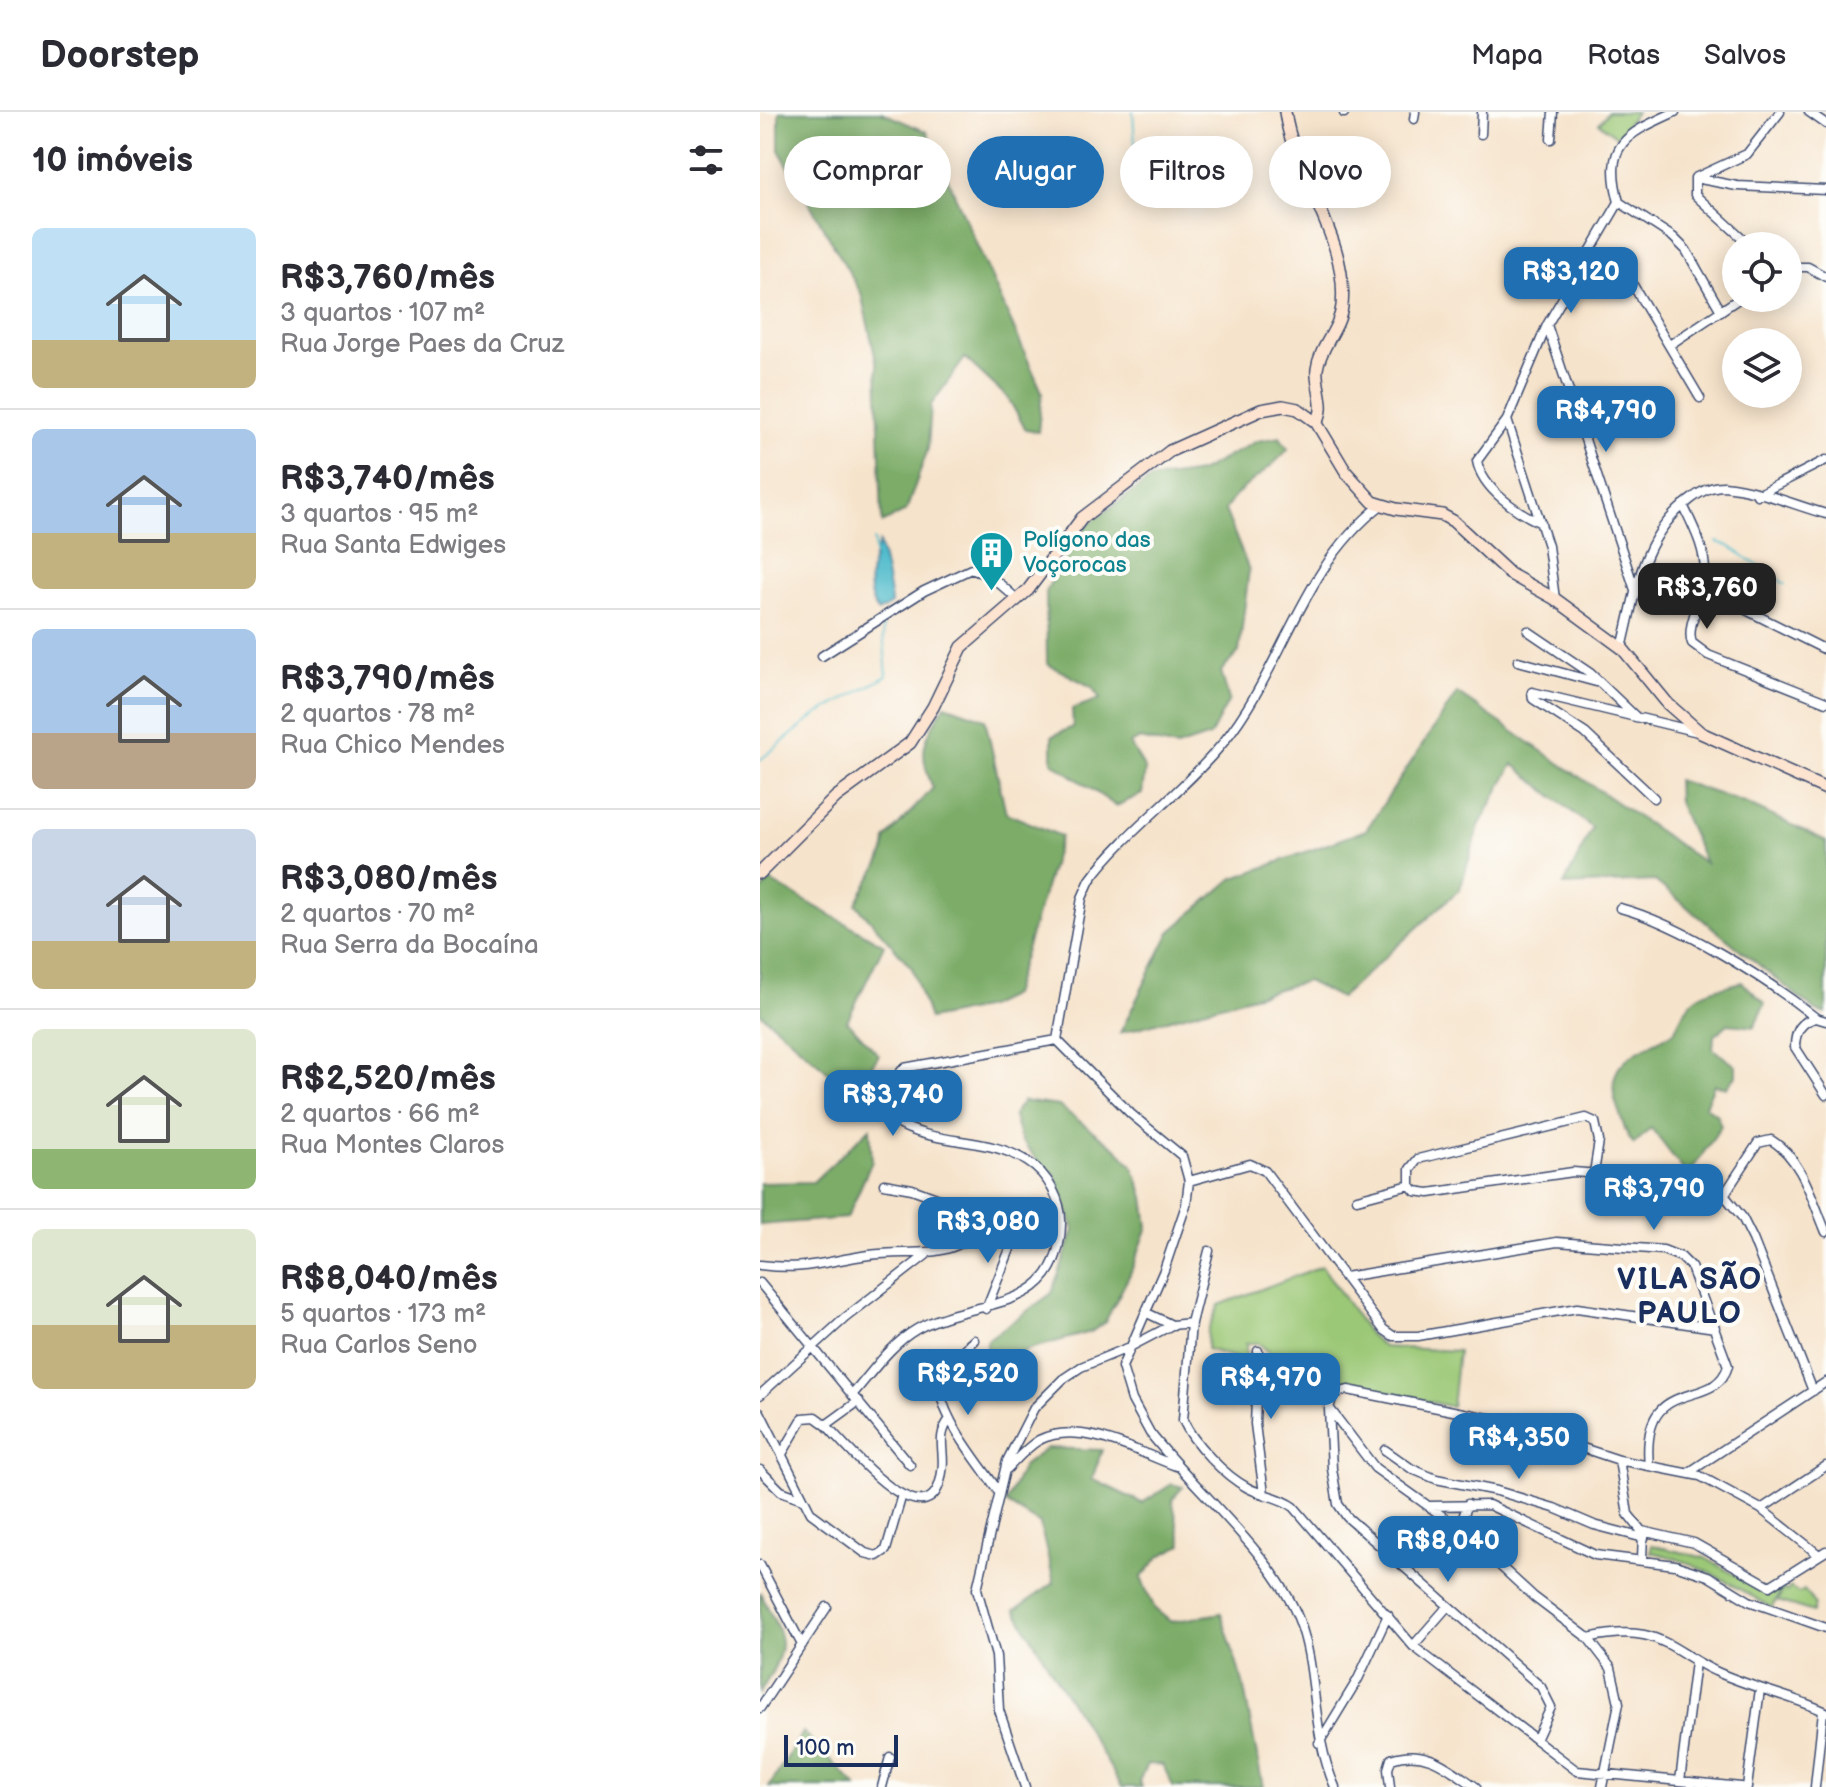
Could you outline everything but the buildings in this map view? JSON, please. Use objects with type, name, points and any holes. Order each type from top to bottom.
[{"type":"street","points":[[1285,112],[1290,136],[1332,240],[1343,297],[1339,319],[1317,370],[1321,414],[1316,422]]},
{"type":"street","points":[[1481,134],[1482,112]]},
{"type":"street","points":[[1551,139],[1553,112]]},
{"type":"street","points":[[1541,523],[1511,505],[1478,467],[1479,455],[1507,420],[1547,325],[1619,202],[1613,174],[1619,145],[1635,130],[1675,112]]},
{"type":"street","points":[[1695,178],[1747,154],[1780,112]]},
{"type":"street","points":[[1809,112],[1826,124]]},
{"type":"street","points":[[1695,178],[1737,186],[1826,190]]},
{"type":"street","points":[[1695,178],[1695,195],[1736,232]]},
{"type":"street","points":[[1619,202],[1673,237],[1686,250],[1721,311],[1671,344]]},
{"type":"street","points":[[1802,267],[1826,277]]},
{"type":"street","points":[[1577,270],[1633,285],[1671,344],[1700,398]]},
{"type":"street","points":[[1547,325],[1636,594]]},
{"type":"street","points":[[760,873],[836,797],[910,743],[933,707],[962,647],[1018,600],[1047,568],[1082,518],[1170,451],[1272,407],[1298,409],[1316,422],[1346,472],[1380,506],[1442,515],[1510,574],[1555,599],[1622,648],[1668,704],[1701,733]]},
{"type":"street","points":[[1507,420],[1541,523],[1555,599]]},
{"type":"street","points":[[1757,495],[1826,460]]},
{"type":"street","points":[[1622,648],[1649,544],[1666,518],[1683,505],[1712,487],[1757,495],[1826,514]]},
{"type":"street","points":[[1683,505],[1703,552],[1705,572],[1691,629],[1692,643],[1708,655],[1826,702]]},
{"type":"street","points":[[1057,1040],[1082,898],[1090,880],[1223,742],[1261,684],[1328,558],[1380,506]]},
{"type":"street","points":[[822,656],[924,591],[971,569],[992,577],[1018,600]]},
{"type":"street","points":[[1746,610],[1826,650]]},
{"type":"street","points":[[1528,631],[1601,683],[1637,717]]},
{"type":"street","points":[[1518,661],[1601,683]]},
{"type":"street","points":[[1654,798],[1585,733],[1533,699],[1531,694],[1536,691],[1701,733],[1826,789]]},
{"type":"street","points":[[1661,724],[1668,704]]},
{"type":"street","points":[[1620,908],[1669,924],[1796,1002],[1816,1018],[1826,1021]]},
{"type":"street","points":[[1816,1018],[1798,1030],[1795,1047],[1826,1095]]},
{"type":"street","points":[[1057,1040],[1131,1114],[1182,1156],[1189,1181],[1186,1205],[1147,1313],[1122,1367],[1132,1400],[1150,1433],[1259,1557],[1292,1605],[1304,1635],[1319,1743],[1335,1787]]},
{"type":"street","points":[[826,1425],[856,1398],[892,1349],[913,1331],[927,1323],[986,1309],[1026,1293],[1057,1257],[1062,1217],[1050,1183],[1027,1160],[991,1145],[929,1135],[900,1124],[891,1116],[892,1093],[904,1068],[1057,1040]]},
{"type":"street","points":[[1410,1185],[1410,1169],[1418,1159],[1530,1130],[1592,1119],[1599,1141],[1594,1173]]},
{"type":"street","points":[[1724,1195],[1758,1143],[1771,1140],[1787,1153],[1801,1175],[1826,1232]]},
{"type":"street","points":[[1189,1181],[1239,1166],[1258,1166],[1265,1171],[1383,1329],[1393,1336],[1418,1336],[1577,1308],[1715,1328]]},
{"type":"street","points":[[1410,1185],[1419,1192],[1429,1193],[1573,1172],[1694,1185],[1724,1195],[1742,1217],[1753,1239],[1813,1391]]},
{"type":"street","points":[[884,1184],[912,1189],[1011,1225],[1014,1231],[1000,1278],[986,1309]]},
{"type":"street","points":[[1357,1199],[1410,1185]]},
{"type":"street","points":[[760,1394],[813,1346],[926,1255],[974,1237],[993,1217]]},
{"type":"street","points":[[1345,1277],[1557,1242],[1663,1250],[1681,1257],[1691,1267],[1728,1362],[1726,1372],[1709,1387],[1674,1398],[1655,1416],[1649,1428],[1649,1466]]},
{"type":"street","points":[[1209,1251],[1191,1323],[1183,1420],[1190,1433],[1230,1475],[1294,1507],[1413,1646],[1577,1771],[1603,1776],[1741,1787]]},
{"type":"street","points":[[760,1265],[793,1269],[867,1256],[926,1255]]},
{"type":"street","points":[[760,1283],[910,1465]]},
{"type":"street","points":[[1147,1313],[1172,1325]]},
{"type":"street","points":[[1025,1787],[999,1710],[996,1656],[977,1589],[1006,1471],[1023,1428],[1046,1393],[1081,1367],[1172,1325],[1191,1323]]},
{"type":"street","points":[[974,1340],[943,1371],[939,1392],[950,1419],[999,1492]]},
{"type":"street","points":[[1258,1351],[1255,1424],[1264,1494]]},
{"type":"street","points":[[1688,1473],[1826,1382]]},
{"type":"street","points":[[1385,1450],[1423,1475],[1497,1491],[1554,1508],[1594,1525],[1694,1543],[1767,1586],[1775,1585],[1822,1553],[1761,1509],[1716,1482],[1688,1473],[1619,1460],[1498,1420],[1348,1390],[1333,1394],[1329,1409],[1332,1469],[1338,1504],[1368,1537],[1546,1694],[1550,1714],[1536,1740]]},
{"type":"street","points":[[1329,1409],[1375,1468],[1459,1528],[1534,1597],[1588,1638],[1611,1668],[1619,1690],[1618,1716],[1602,1787]]},
{"type":"street","points":[[760,1412],[803,1499],[819,1522],[865,1553],[877,1556],[886,1550],[901,1498]]},
{"type":"street","points":[[782,1454],[803,1418],[815,1417],[901,1498],[920,1500],[936,1490],[943,1470],[940,1438],[950,1419]]},
{"type":"street","points":[[1006,1471],[1040,1440],[1063,1433],[1096,1437],[1177,1466]]},
{"type":"street","points":[[1619,1460],[1628,1514],[1643,1534],[1642,1559]]},
{"type":"street","points":[[1761,1509],[1826,1466]]},
{"type":"street","points":[[760,1470],[781,1491],[803,1499]]},
{"type":"street","points":[[1431,1506],[1468,1504],[1499,1509],[1595,1555],[1642,1559],[1708,1576],[1749,1601],[1826,1628]]},
{"type":"street","points":[[1459,1528],[1468,1504]]},
{"type":"street","points":[[760,1565],[802,1645]]},
{"type":"street","points":[[1413,1646],[1448,1606]]},
{"type":"street","points":[[760,1708],[827,1607]]},
{"type":"street","points":[[1319,1743],[1358,1679],[1388,1615]]},
{"type":"street","points":[[1588,1638],[1609,1633],[1640,1634],[1672,1646],[1695,1662],[1824,1711],[1815,1787]]},
{"type":"street","points":[[1680,1781],[1695,1662]]},
{"type":"street","points":[[1747,1787],[1760,1689]]},
{"type":"street","points":[[1390,1787],[1388,1769],[1391,1759],[1412,1753],[1430,1757],[1476,1787]]},
{"type":"street","points":[[882,1787],[890,1757]]},
{"type":"green space","points":[[779,112],[881,112],[927,132],[929,136],[784,136],[784,159],[779,150]]},
{"type":"green space","points":[[1608,112],[1636,112],[1617,137],[1599,123]]},
{"type":"green space","points":[[951,186],[1042,392],[1038,432],[1026,430],[1008,398],[965,358],[931,405],[928,449],[906,511],[882,523],[877,365],[861,293],[812,208],[951,208]]},
{"type":"green space","points":[[1280,437],[1288,449],[1238,493],[1225,510],[1249,570],[1239,652],[1221,671],[1229,700],[1210,736],[1177,747],[1140,739],[1130,744],[1145,769],[1142,794],[1116,806],[1052,762],[1052,736],[1073,727],[1072,709],[1100,699],[1092,687],[1047,664],[1046,590],[1089,523],[1151,479],[1200,472],[1257,441]]},
{"type":"green space","points":[[1457,693],[1705,863],[1678,802],[1677,780],[1747,804],[1826,841],[1826,1014],[1816,1011],[1655,881],[1564,885],[1592,828],[1513,764],[1479,826],[1460,889],[1340,998],[1307,981],[1120,1033],[1170,932],[1232,879],[1366,830]]},
{"type":"green space","points":[[945,705],[985,719],[1006,813],[1061,836],[1012,995],[987,1007],[929,1019],[912,968],[856,904],[879,864],[886,839],[933,788],[925,763],[925,745]]},
{"type":"green space","points":[[770,881],[884,945],[847,1021],[879,1055],[853,1093],[760,1013],[760,893]]},
{"type":"green space","points":[[1742,982],[1765,1003],[1754,1027],[1728,1024],[1714,1036],[1713,1049],[1736,1066],[1736,1076],[1727,1087],[1714,1085],[1705,1106],[1717,1115],[1721,1126],[1688,1176],[1651,1128],[1634,1144],[1624,1128],[1618,1109],[1614,1079],[1627,1059],[1674,1032],[1687,1008],[1699,995]]},
{"type":"green space","points":[[1023,1101],[1059,1106],[1117,1149],[1133,1166],[1144,1197],[1148,1227],[1130,1274],[1105,1322],[1091,1332],[1029,1349],[1001,1366],[987,1358],[987,1340],[1052,1293],[1074,1230],[1055,1175],[1044,1169],[1021,1140],[1013,1115]]},
{"type":"green space","points":[[870,1128],[872,1161],[847,1218],[760,1225],[760,1183],[813,1182]]},
{"type":"green space","points":[[1322,1266],[1369,1334],[1383,1347],[1458,1351],[1452,1407],[1357,1384],[1340,1383],[1321,1393],[1258,1343],[1246,1343],[1246,1361],[1207,1349],[1208,1330],[1219,1305]]},
{"type":"green space","points":[[1047,1448],[1102,1450],[1092,1479],[1142,1503],[1172,1484],[1183,1487],[1172,1499],[1182,1545],[1160,1556],[1141,1578],[1155,1609],[1171,1622],[1221,1613],[1243,1683],[1263,1787],[1173,1787],[1163,1765],[1147,1764],[1139,1781],[1142,1787],[1122,1787],[1015,1610],[1054,1583],[1040,1524],[1006,1503],[1023,1466]]},
{"type":"green space","points":[[1652,1545],[1705,1558],[1765,1592],[1781,1590],[1772,1608],[1698,1567],[1650,1552]]},
{"type":"green space","points":[[1790,1587],[1799,1593],[1804,1590],[1815,1605],[1813,1612],[1778,1601],[1783,1588],[1787,1592]]},
{"type":"green space","points":[[760,1592],[781,1643],[776,1663],[760,1693]]},
{"type":"green space","points":[[803,1732],[857,1787],[769,1787]]},
{"type":"water","points":[[879,543],[891,604],[878,612],[870,587],[871,569]]},
{"type":"waterway","points":[[1133,112],[1134,136]]},
{"type":"waterway","points":[[874,540],[875,555]]},
{"type":"waterway","points":[[1717,542],[1729,546],[1785,584]]},
{"type":"waterway","points":[[760,760],[816,715],[887,676],[882,621]]},
{"type":"place","name":"Polígono das Voçorocas","points":[[992,592]]},
{"type":"district","name":"VILA SÃO PAULO","points":[[1690,1297]]}]
